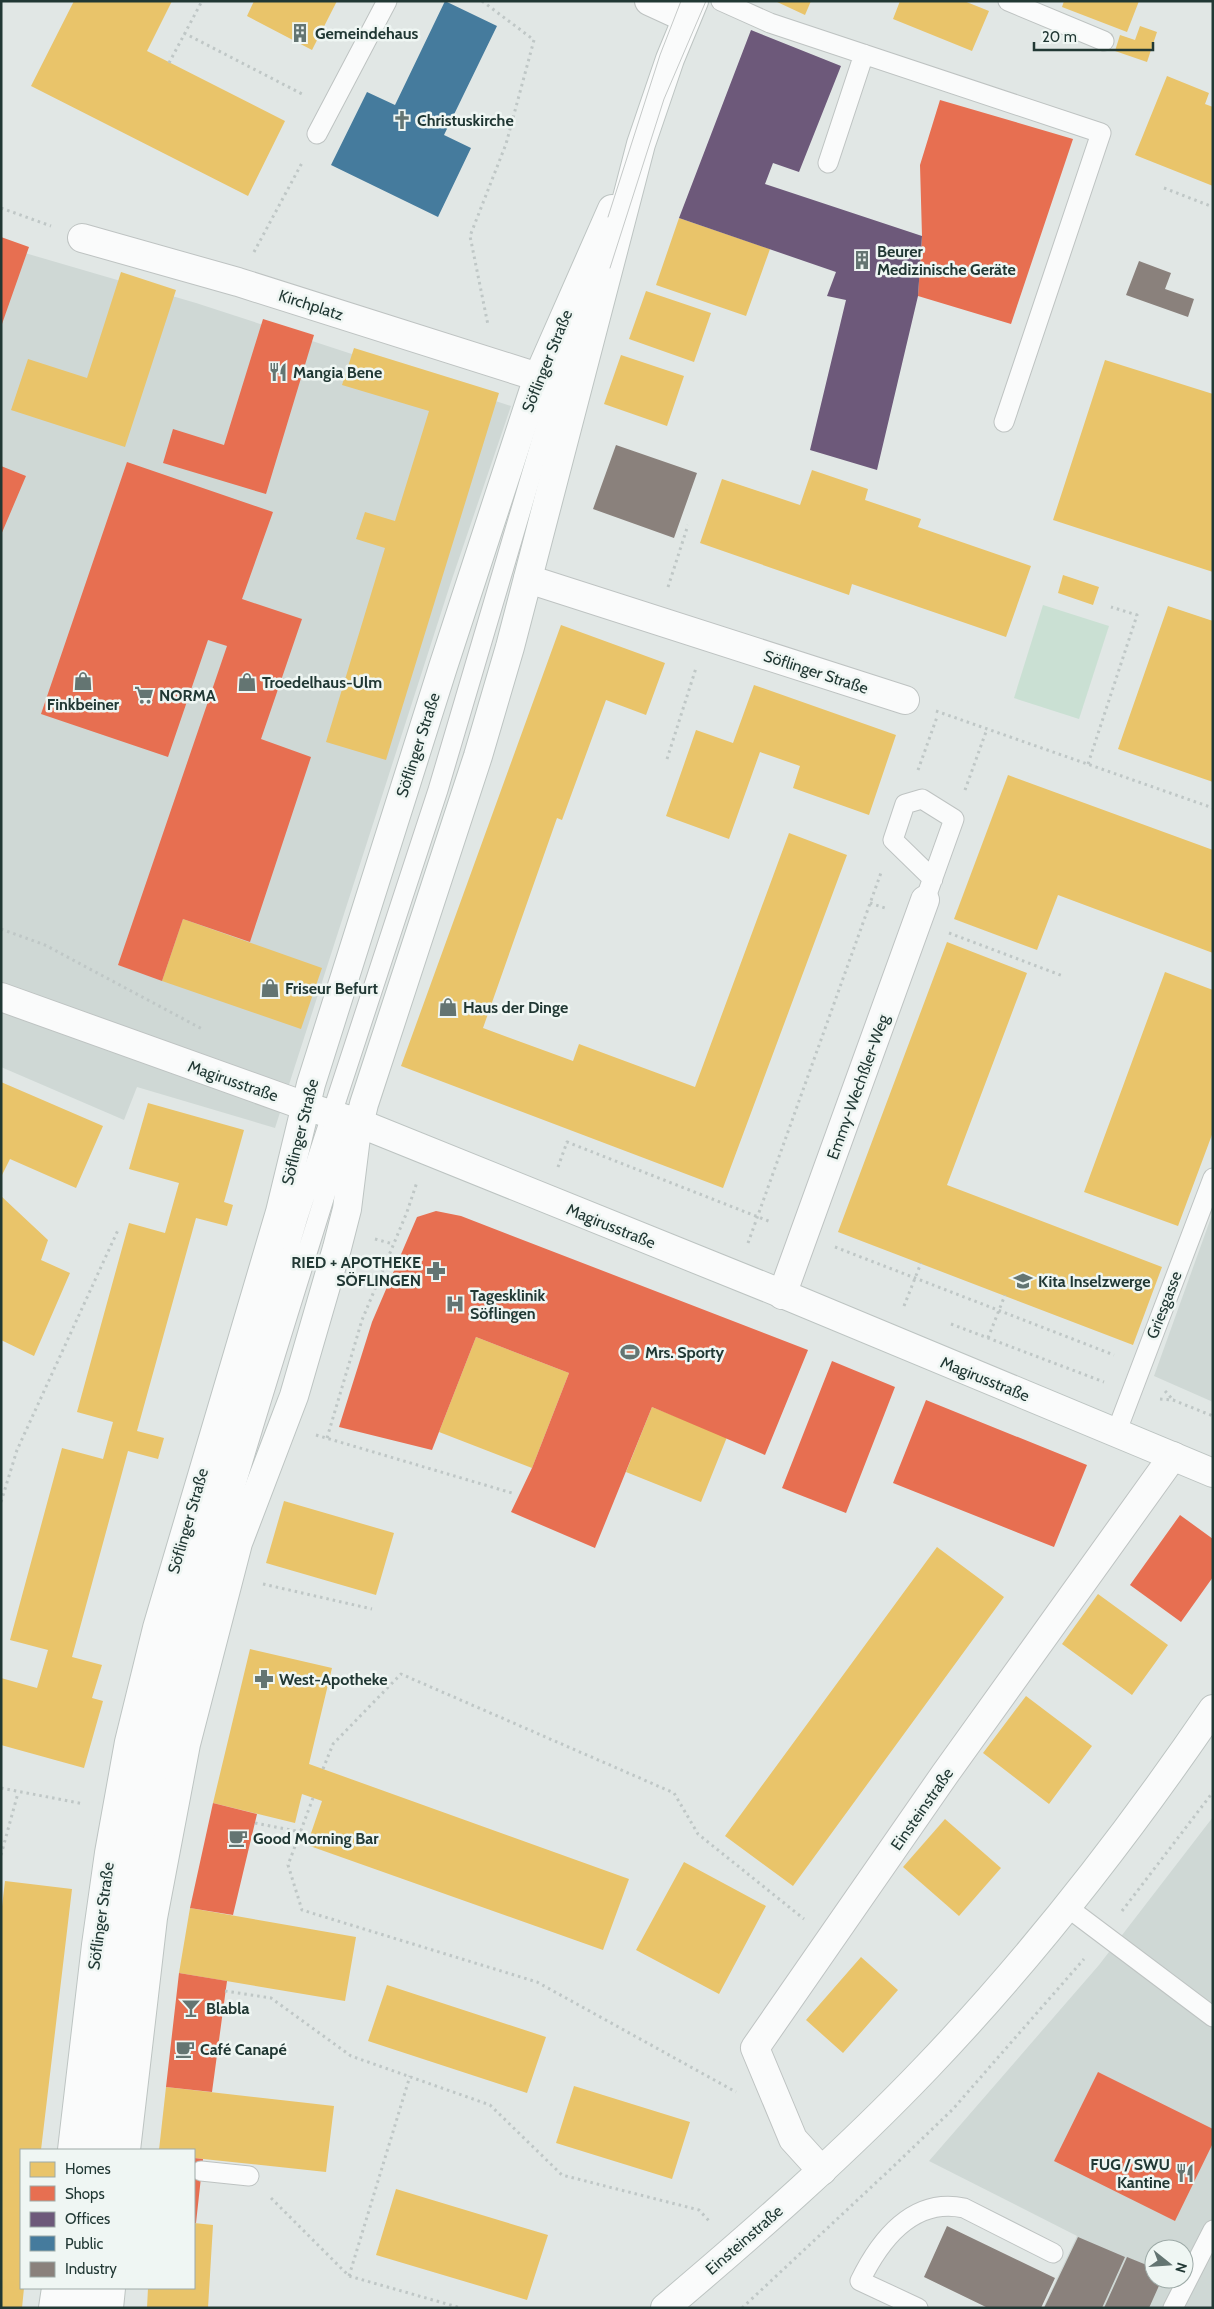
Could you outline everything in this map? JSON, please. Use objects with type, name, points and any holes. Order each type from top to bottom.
[{"type":"street","points":[[649,1],[690,10]]},
{"type":"street","name":"Söflinger Straße","points":[[126,2149],[145,1980],[162,1862],[192,1718],[228,1577],[249,1510],[305,1362],[342,1230],[346,1119],[481,746],[528,580],[641,144],[670,59],[690,10]]},
{"type":"street","name":"Söflinger Straße","points":[[72,2149],[97,1935],[116,1810],[133,1725],[157,1628],[280,1212],[305,1106],[329,1024],[538,377],[641,144]]},
{"type":"street","name":"Kirchplatz","points":[[82,238],[238,282],[538,377]]},
{"type":"street","name":"Söflinger Straße","points":[[528,580],[904,700]]},
{"type":"street","name":"Emmy-Wechßler-Weg","points":[[782,1295],[925,900]]},
{"type":"street","name":"Magirusstraße","points":[[1,997],[346,1119],[782,1295],[1174,1456],[1213,1474]]},
{"type":"street","name":"Einsteinstraße","points":[[822,2170],[793,2139],[755,2048],[829,1940],[1174,1456]]},
{"type":"street","name":"Einsteinstraße","points":[[665,2308],[822,2170],[940,2053],[1067,1907],[1213,1709]]},
{"type":"street","points":[[53,2308],[56,2289]]},
{"type":"street","points":[[109,2308],[111,2289]]},
{"type":"lane","points":[[317,134],[387,1]]},
{"type":"lane","points":[[721,1],[770,23],[1102,133],[1004,422]]},
{"type":"lane","points":[[1008,1],[1104,41]]},
{"type":"lane","points":[[828,163],[864,54]]},
{"type":"lane","points":[[107,2149],[136,1909],[156,1792],[178,1693],[229,1507],[346,1119],[438,790],[608,217]]},
{"type":"lane","points":[[91,2149],[119,1908],[136,1808],[154,1722],[205,1528],[298,1217],[346,1119],[471,744],[556,445],[610,268]]},
{"type":"lane","points":[[925,900],[893,840],[905,804],[922,799],[954,819]]},
{"type":"lane","name":"Emmy-Wechßler-Weg","points":[[925,900],[954,819]]},
{"type":"lane","name":"Griesgasse","points":[[1116,1433],[1213,1178]]},
{"type":"lane","points":[[1067,1907],[1213,2017]]},
{"type":"lane","points":[[201,2170],[249,2176]]},
{"type":"lane","points":[[918,2308],[860,2281],[869,2263],[893,2230],[909,2218],[931,2207],[950,2205],[964,2208],[1053,2253]]},
{"type":"lane","points":[[1173,2308],[1213,2230]]},
{"type":"lane","points":[[72,2308],[74,2289]]},
{"type":"lane","points":[[88,2308],[91,2289]]},
{"type":"path","points":[[169,63],[202,1]]},
{"type":"path","points":[[482,1],[534,40],[506,144],[470,236],[496,364]]},
{"type":"path","points":[[184,33],[330,109]]},
{"type":"path","points":[[238,282],[317,134]]},
{"type":"path","points":[[1164,188],[1213,207]]},
{"type":"path","points":[[1,208],[82,238]]},
{"type":"path","points":[[657,621],[688,525]]},
{"type":"path","points":[[1088,764],[1137,615],[1111,607]]},
{"type":"path","points":[[667,759],[706,636]]},
{"type":"path","points":[[904,700],[1213,808]]},
{"type":"path","points":[[905,804],[939,712]]},
{"type":"path","points":[[954,819],[987,729]]},
{"type":"path","points":[[747,1246],[893,840]]},
{"type":"path","points":[[870,903],[925,900],[1063,976]]},
{"type":"path","points":[[1,929],[45,945],[206,1032]]},
{"type":"path","points":[[327,1438],[362,1320],[407,1212],[427,1151]]},
{"type":"path","points":[[1,1502],[17,1450],[118,1230]]},
{"type":"path","points":[[904,1306],[921,1263]]},
{"type":"path","points":[[988,1338],[1005,1295]]},
{"type":"path","points":[[1173,1400],[1213,1416]]},
{"type":"path","points":[[282,1426],[512,1493]]},
{"type":"path","points":[[228,1577],[372,1609]]},
{"type":"path","points":[[323,1769],[333,1744],[402,1674],[674,1793],[698,1834],[829,1940]]},
{"type":"path","points":[[1,1788],[18,1793],[116,1810]]},
{"type":"path","points":[[742,2308],[897,2164],[953,2108],[1104,1935],[1213,1792]]},
{"type":"path","points":[[1,1855],[18,1793]]},
{"type":"path","points":[[313,1798],[288,1865],[302,1910],[537,1982],[744,2097]]},
{"type":"path","points":[[255,1823],[301,1833]]},
{"type":"path","points":[[225,1991],[270,1998],[351,2056],[490,2105],[562,2175],[700,2210],[734,2249]]},
{"type":"path","points":[[349,2276],[410,2076]]},
{"type":"path","points":[[249,2176],[349,2276],[461,2308]]},
{"type":"shaded area","points":[[1,246],[196,303],[511,406],[450,585],[275,1128],[137,1087],[124,1120],[1,1067]]},
{"type":"shaded area","points":[[1213,1212],[1213,1402],[1154,1376]]},
{"type":"shaded area","points":[[1213,1817],[1213,2308],[1043,2308],[1077,2236],[929,2161],[1099,1965]]},
{"type":"green space","points":[[1043,605],[1109,626],[1079,719],[1014,698]]},
{"type":"building: Homes","points":[[74,1],[172,1],[147,51],[285,121],[248,196],[31,86]]},
{"type":"building: Homes","name":"Gemeindehaus","points":[[254,1],[337,1],[312,50],[247,16]]},
{"type":"building: Homes","points":[[775,1],[811,1],[805,15]]},
{"type":"building: Homes","points":[[900,1],[964,1],[989,11],[972,51],[893,19]]},
{"type":"building: Homes","points":[[1064,1],[1139,1],[1127,32],[1062,7]]},
{"type":"building: Homes","points":[[1140,26],[1157,32],[1147,62],[1115,51],[1120,35],[1135,40]]},
{"type":"building: Homes","points":[[1167,76],[1209,93],[1205,104],[1213,107],[1213,186],[1135,155]]},
{"type":"building: Homes","points":[[679,218],[770,249],[746,316],[656,285]]},
{"type":"building: Homes","points":[[121,272],[176,290],[125,447],[11,410],[28,359],[87,378]]},
{"type":"building: Homes","points":[[646,291],[711,313],[694,362],[629,339]]},
{"type":"building: Homes","points":[[354,348],[499,393],[386,760],[326,742],[385,548],[356,539],[365,512],[395,521],[429,411],[342,385]]},
{"type":"building: Homes","points":[[621,355],[684,376],[667,426],[604,404]]},
{"type":"building: Homes","points":[[1105,360],[1213,394],[1213,572],[1053,520]]},
{"type":"building: Homes","points":[[812,470],[868,489],[865,500],[921,519],[918,527],[1031,566],[1006,637],[852,584],[849,595],[700,543],[722,479],[800,505]]},
{"type":"building: Homes","points":[[1063,575],[1099,587],[1093,605],[1058,593]]},
{"type":"building: Homes","points":[[1168,606],[1213,621],[1213,782],[1118,749]]},
{"type":"building: Homes","points":[[561,625],[665,663],[646,715],[606,700],[562,820],[557,818],[483,1028],[573,1061],[579,1044],[695,1087],[789,833],[847,855],[723,1188],[401,1066]]},
{"type":"building: Homes","points":[[754,685],[896,735],[869,815],[793,788],[800,766],[760,752],[729,839],[666,816],[696,730],[733,743]]},
{"type":"building: Homes","points":[[1008,775],[1213,850],[1213,953],[1058,895],[1037,950],[954,919]]},
{"type":"building: Homes","points":[[183,919],[322,968],[301,1029],[162,981]]},
{"type":"building: Homes","points":[[947,942],[1027,973],[947,1185],[1162,1267],[1133,1345],[838,1232]]},
{"type":"building: Homes","points":[[1165,972],[1213,990],[1213,1132],[1178,1226],[1084,1192]]},
{"type":"building: Homes","points":[[1,1082],[103,1126],[76,1188],[10,1159],[1,1177]]},
{"type":"building: Homes","points":[[148,1103],[244,1130],[224,1202],[233,1205],[227,1226],[196,1218],[137,1431],[164,1438],[158,1459],[128,1451],[72,1657],[102,1665],[92,1698],[103,1701],[84,1768],[1,1745],[1,1678],[37,1688],[48,1650],[10,1640],[62,1448],[103,1459],[113,1422],[77,1412],[129,1223],[165,1233],[179,1183],[129,1169]]},
{"type":"building: Homes","points":[[1,1196],[48,1240],[41,1260],[70,1273],[34,1356],[1,1340]]},
{"type":"building: Homes","points":[[476,1337],[569,1373],[532,1468],[439,1432]]},
{"type":"building: Homes","points":[[652,1407],[727,1437],[701,1502],[626,1472]]},
{"type":"building: Homes","points":[[284,1501],[394,1533],[376,1595],[266,1563]]},
{"type":"building: Homes","points":[[937,1547],[1004,1597],[793,1886],[725,1836]]},
{"type":"building: Homes","points":[[1098,1594],[1168,1645],[1132,1695],[1062,1644]]},
{"type":"building: Homes","points":[[250,1649],[332,1668],[309,1764],[629,1879],[603,1950],[307,1845],[322,1801],[302,1794],[295,1823],[213,1803]]},
{"type":"building: Homes","points":[[1026,1696],[1092,1746],[1049,1804],[983,1753]]},
{"type":"building: Homes","points":[[945,1819],[1001,1868],[959,1916],[903,1867]]},
{"type":"building: Homes","points":[[684,1862],[766,1906],[719,1994],[636,1950]]},
{"type":"building: Homes","points":[[5,1881],[72,1889],[41,2149],[20,2149],[20,2289],[24,2289],[22,2308],[1,2308],[1,1915]]},
{"type":"building: Homes","points":[[190,1908],[356,1937],[345,2001],[179,1973]]},
{"type":"building: Homes","points":[[861,1957],[898,1990],[843,2053],[806,2020]]},
{"type":"building: Homes","points":[[387,1985],[546,2037],[527,2093],[368,2041]]},
{"type":"building: Homes","points":[[574,2086],[690,2122],[672,2179],[556,2143]]},
{"type":"building: Homes","points":[[166,2087],[334,2106],[326,2172],[195,2158],[195,2149],[159,2149]]},
{"type":"building: Homes","points":[[396,2189],[548,2235],[527,2300],[376,2255]]},
{"type":"building: Homes","points":[[195,2223],[213,2225],[208,2308],[147,2308],[148,2289],[195,2289]]},
{"type":"building: Shops","points":[[940,100],[1073,139],[1011,324],[918,296],[922,236],[920,165]]},
{"type":"building: Shops","points":[[1,237],[29,247],[2,324],[1,324]]},
{"type":"building: Shops","points":[[263,319],[314,335],[266,494],[163,463],[173,429],[224,445]]},
{"type":"building: Shops","points":[[127,462],[273,512],[242,599],[302,619],[261,739],[311,757],[250,942],[183,919],[162,981],[118,965],[227,646],[208,640],[168,757],[41,714]]},
{"type":"building: Shops","points":[[1,466],[26,476],[1,535]]},
{"type":"building: Shops","points":[[436,1211],[461,1216],[808,1350],[765,1455],[652,1407],[595,1548],[511,1512],[532,1468],[569,1373],[476,1337],[432,1450],[339,1427],[372,1322],[417,1217]]},
{"type":"building: Shops","points":[[832,1361],[895,1387],[846,1513],[782,1488]]},
{"type":"building: Shops","points":[[926,1400],[1087,1465],[1054,1547],[893,1483]]},
{"type":"building: Shops","points":[[1180,1515],[1213,1539],[1213,1577],[1181,1622],[1130,1585]]},
{"type":"building: Shops","points":[[213,1803],[257,1814],[233,1915],[190,1908]]},
{"type":"building: Shops","points":[[179,1973],[227,1981],[212,2092],[166,2087]]},
{"type":"building: Shops","points":[[1098,2072],[1213,2129],[1213,2143],[1175,2221],[1054,2161]]},
{"type":"building: Shops","points":[[195,2158],[203,2159],[195,2223]]},
{"type":"building: Offices","name":"Beurer Medizinische Geräte","points":[[751,30],[841,66],[799,172],[773,163],[765,184],[922,236],[918,296],[877,470],[810,450],[846,300],[827,296],[836,272],[679,218]]},
{"type":"building: Public","name":"Christuskirche","points":[[445,1],[497,26],[444,135],[471,148],[438,217],[331,165],[367,92],[395,105]]},
{"type":"building: Industry","points":[[1139,261],[1171,273],[1165,289],[1194,299],[1188,317],[1126,295]]},
{"type":"building: Industry","points":[[616,445],[697,473],[674,538],[593,509]]},
{"type":"building: Industry","points":[[947,2226],[1055,2278],[1041,2308],[988,2308],[924,2277]]},
{"type":"building: Industry","points":[[1078,2237],[1125,2257],[1102,2308],[1044,2308]]},
{"type":"building: Industry","points":[[1127,2257],[1144,2264],[1144,2289],[1158,2289],[1149,2308],[1104,2308]]},
{"type":"tram line","points":[[608,217],[660,55],[681,1]]},
{"type":"tram line","points":[[610,268],[664,99],[706,1]]},
{"type":"place","name":"Gemeindehaus","points":[[300,33]]},
{"type":"place","name":"Christuskirche","points":[[402,120]]},
{"type":"place","name":"Beurer Medizinische Geräte","points":[[862,260]]},
{"type":"place","name":"Mangia Bene","points":[[278,372]]},
{"type":"place","name":"Finkbeiner","points":[[83,681]]},
{"type":"place","name":"Troedelhaus-Ulm","points":[[247,682]]},
{"type":"place","name":"NORMA","points":[[144,695]]},
{"type":"place","name":"Friseur Befurt","points":[[270,988]]},
{"type":"place","name":"Haus der Dinge","points":[[448,1007]]},
{"type":"place","name":"RIED + APOTHEKE SÖFLINGEN","points":[[436,1271]]},
{"type":"place","name":"Kita Inselzwerge","points":[[1023,1281]]},
{"type":"place","name":"Tagesklinik Söflingen","points":[[455,1304]]},
{"type":"place","name":"Mrs. Sporty","points":[[630,1352]]},
{"type":"place","name":"West-Apotheke","points":[[264,1679]]},
{"type":"place","name":"Good Morning Bar","points":[[238,1838]]},
{"type":"place","name":"Blabla","points":[[191,2008]]},
{"type":"place","name":"Café Canapé","points":[[185,2049]]},
{"type":"place","name":"FUG / SWU Kantine","points":[[1185,2173]]}]
